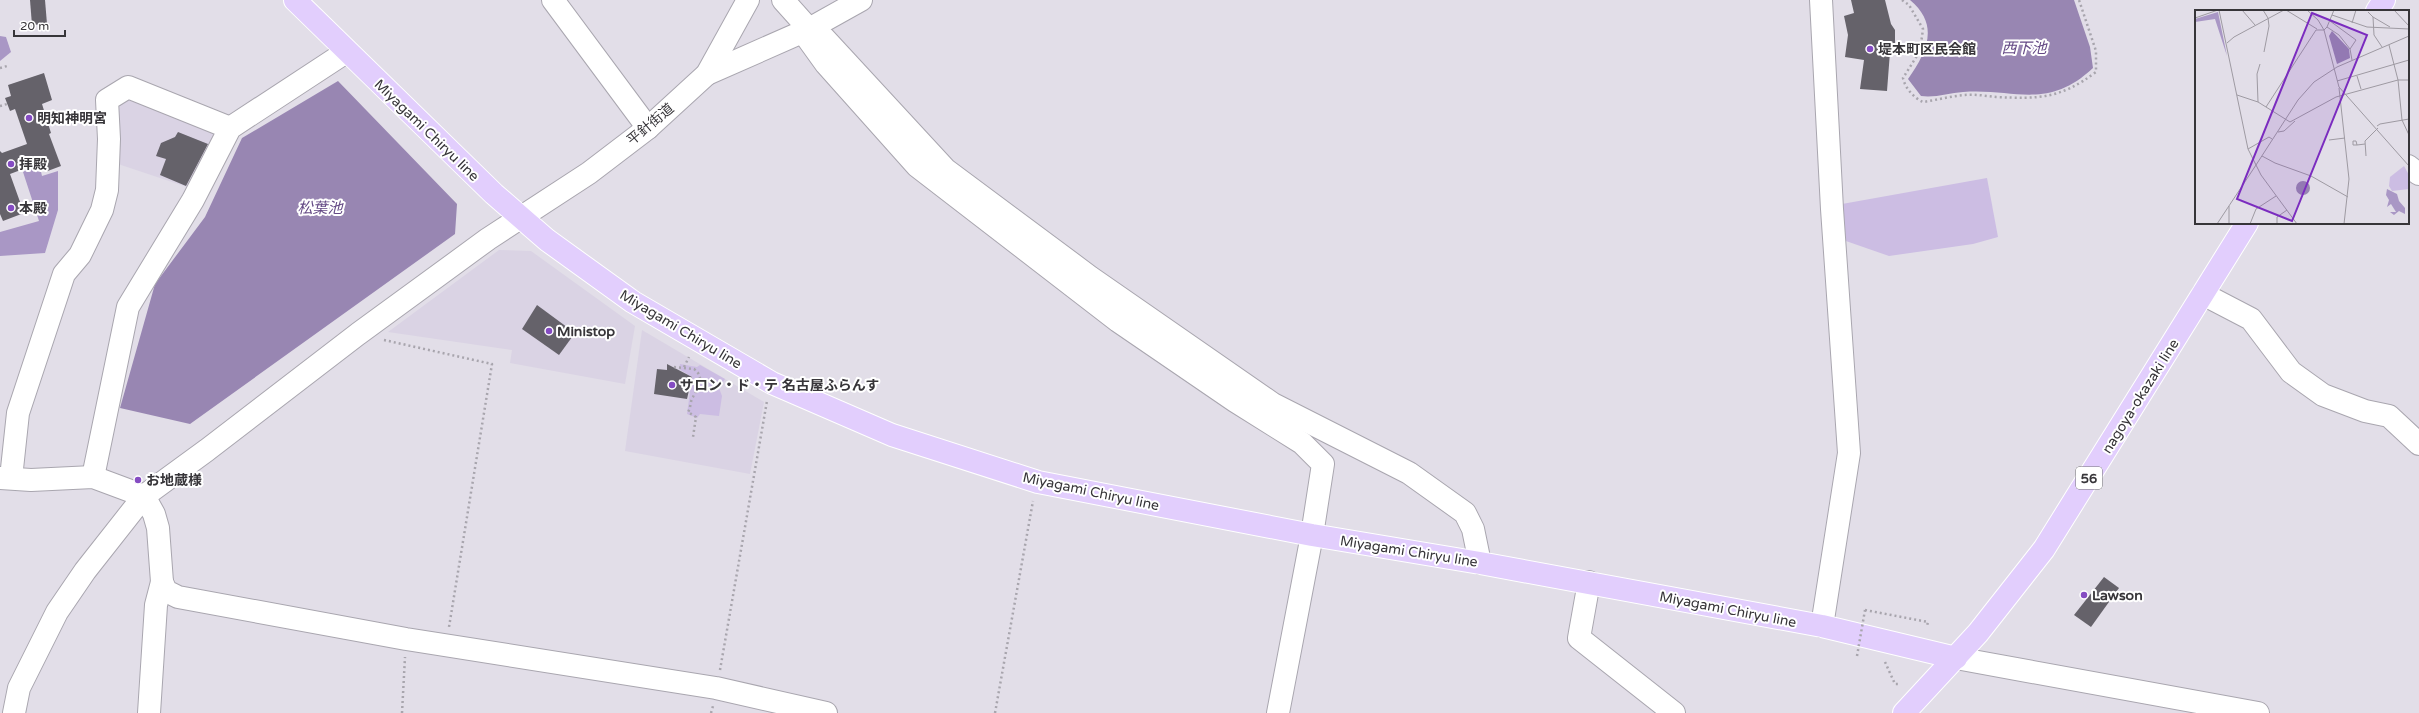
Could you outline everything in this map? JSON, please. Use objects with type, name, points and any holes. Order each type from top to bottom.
[{"type":"main road","name":"Miyagami Chiryu line","points":[[295,0],[346,52],[521,218],[547,240],[633,302],[772,383],[892,435],[1038,482],[1312,535],[1588,582],[1822,626],[1956,658]]},
{"type":"main road","points":[[2378,10],[2384,0]]},
{"type":"main road","name":"nagoya-okazaki line","points":[[1904,713],[1978,633],[2044,549],[2246,224]]},
{"type":"street","points":[[553,0],[648,128]]},
{"type":"street","name":"平針街道","points":[[14,713],[19,688],[57,612],[85,571],[144,496],[207,450],[358,334],[488,239],[589,173],[648,128],[707,74],[748,0]]},
{"type":"street","points":[[783,0],[808,29],[824,38],[945,169],[1090,277],[1273,404],[1409,473],[1465,513],[1473,529],[1480,563]]},
{"type":"street","points":[[707,74],[808,29],[861,0]]},
{"type":"street","points":[[1821,0],[1832,209],[1849,453],[1822,626]]},
{"type":"street","points":[[808,29],[808,39],[826,64],[917,166],[1118,321],[1235,401],[1302,443],[1323,464],[1312,535],[1278,713]]},
{"type":"street","points":[[93,477],[128,307],[193,200],[230,128],[346,52]]},
{"type":"street","points":[[149,713],[156,605],[162,582],[158,528],[154,514],[144,496],[93,477],[31,480],[5,478],[18,413],[64,274],[80,255],[102,210],[107,190],[109,139],[107,100],[128,87],[230,128]]},
{"type":"street","points":[[2409,167],[2419,174]]},
{"type":"street","points":[[2203,294],[2252,319],[2291,372],[2317,390],[2365,411],[2389,416],[2419,444]]},
{"type":"street","points":[[162,582],[166,591],[178,597],[406,639],[716,688],[826,713]]},
{"type":"street","points":[[1588,582],[1579,638],[1674,713]]},
{"type":"street","points":[[1956,658],[2258,713]]},
{"type":"path","points":[[1902,0],[1909,5],[1923,30],[1920,51],[1903,78],[1904,83],[1916,99],[1923,102],[1965,95],[2025,98],[2049,96],[2068,91],[2085,80],[2096,72],[2096,51],[2079,0]]},
{"type":"path","points":[[0,68],[7,66]]},
{"type":"path","points":[[0,106],[7,104]]},
{"type":"path","points":[[358,334],[492,364],[446,645]]},
{"type":"path","points":[[684,367],[690,353]]},
{"type":"path","points":[[674,367],[684,367],[697,372],[700,381],[699,389],[692,397],[688,412],[696,416],[693,437]]},
{"type":"path","points":[[716,688],[772,383]]},
{"type":"path","points":[[995,713],[1038,482]]},
{"type":"path","points":[[1864,657],[1857,656],[1865,610],[1928,622],[1927,626]]},
{"type":"path","points":[[402,713],[406,639]]},
{"type":"path","points":[[1879,660],[1886,662],[1894,684],[1899,684]]},
{"type":"shaded area","points":[[0,36],[6,37],[11,52],[0,61]]},
{"type":"shaded area","points":[[126,96],[221,134],[193,189],[112,162],[110,101]]},
{"type":"shaded area","points":[[39,163],[42,176],[58,171],[58,210],[45,253],[0,256],[0,232],[39,221],[23,172]]},
{"type":"shaded area","points":[[1987,178],[1998,237],[1973,244],[1889,256],[1843,240],[1842,204]]},
{"type":"shaded area","points":[[499,250],[531,251],[635,326],[625,384],[510,363],[512,350],[388,332]]},
{"type":"shaded area","points":[[642,330],[764,402],[750,474],[625,451]]},
{"type":"shaded area","points":[[680,364],[697,367],[700,365],[725,379],[719,388],[722,396],[719,416],[700,414],[697,418],[687,414],[692,377],[679,369]]},
{"type":"water","name":"西下池","points":[[1910,0],[2074,0],[2090,47],[2093,68],[2076,81],[2061,89],[2045,93],[2030,95],[1963,92],[1921,96],[1908,79],[1921,59],[1925,49],[1928,29],[1925,19],[1919,9]]},
{"type":"water","name":"松葉池","points":[[338,81],[457,204],[455,234],[190,424],[120,408],[155,284],[205,217],[242,138]]},
{"type":"building","points":[[30,0],[45,0],[47,24],[32,25]]},
{"type":"building","name":"堤本町区民会館","points":[[1851,0],[1885,0],[1891,24],[1895,30],[1895,45],[1893,52],[1890,52],[1887,91],[1860,89],[1864,60],[1845,57],[1848,35],[1844,16],[1854,13]]},
{"type":"building","points":[[44,73],[52,100],[42,104],[51,133],[49,134],[61,166],[45,172],[42,162],[10,174],[24,213],[3,221],[0,214],[0,151],[2,153],[27,144],[15,109],[10,111],[5,98],[11,96],[8,85]]},
{"type":"building","points":[[178,132],[208,144],[186,186],[160,175],[166,159],[156,156],[161,143],[175,137]]},
{"type":"building","name":"Ministop","points":[[537,305],[575,333],[559,355],[522,329]]},
{"type":"building","name":"サロン・ド・テ 名古屋ふらんす","points":[[667,364],[692,377],[687,399],[654,394],[657,369],[667,370]]},
{"type":"building","points":[[2104,577],[2119,588],[2091,627],[2074,615]]},
{"type":"place","name":"堤本町区民会館","points":[[1870,49]]},
{"type":"place","name":"明知神明宮","points":[[29,118]]},
{"type":"place","name":"拝殿","points":[[11,164]]},
{"type":"place","name":"本殿","points":[[11,208]]},
{"type":"place","name":"Ministop","points":[[549,331]]},
{"type":"place","name":"サロン・ド・テ 名古屋ふらんす","points":[[672,385]]},
{"type":"place","name":"お地蔵様","points":[[138,480]]},
{"type":"place","name":"Lawson","points":[[2084,595]]}]
